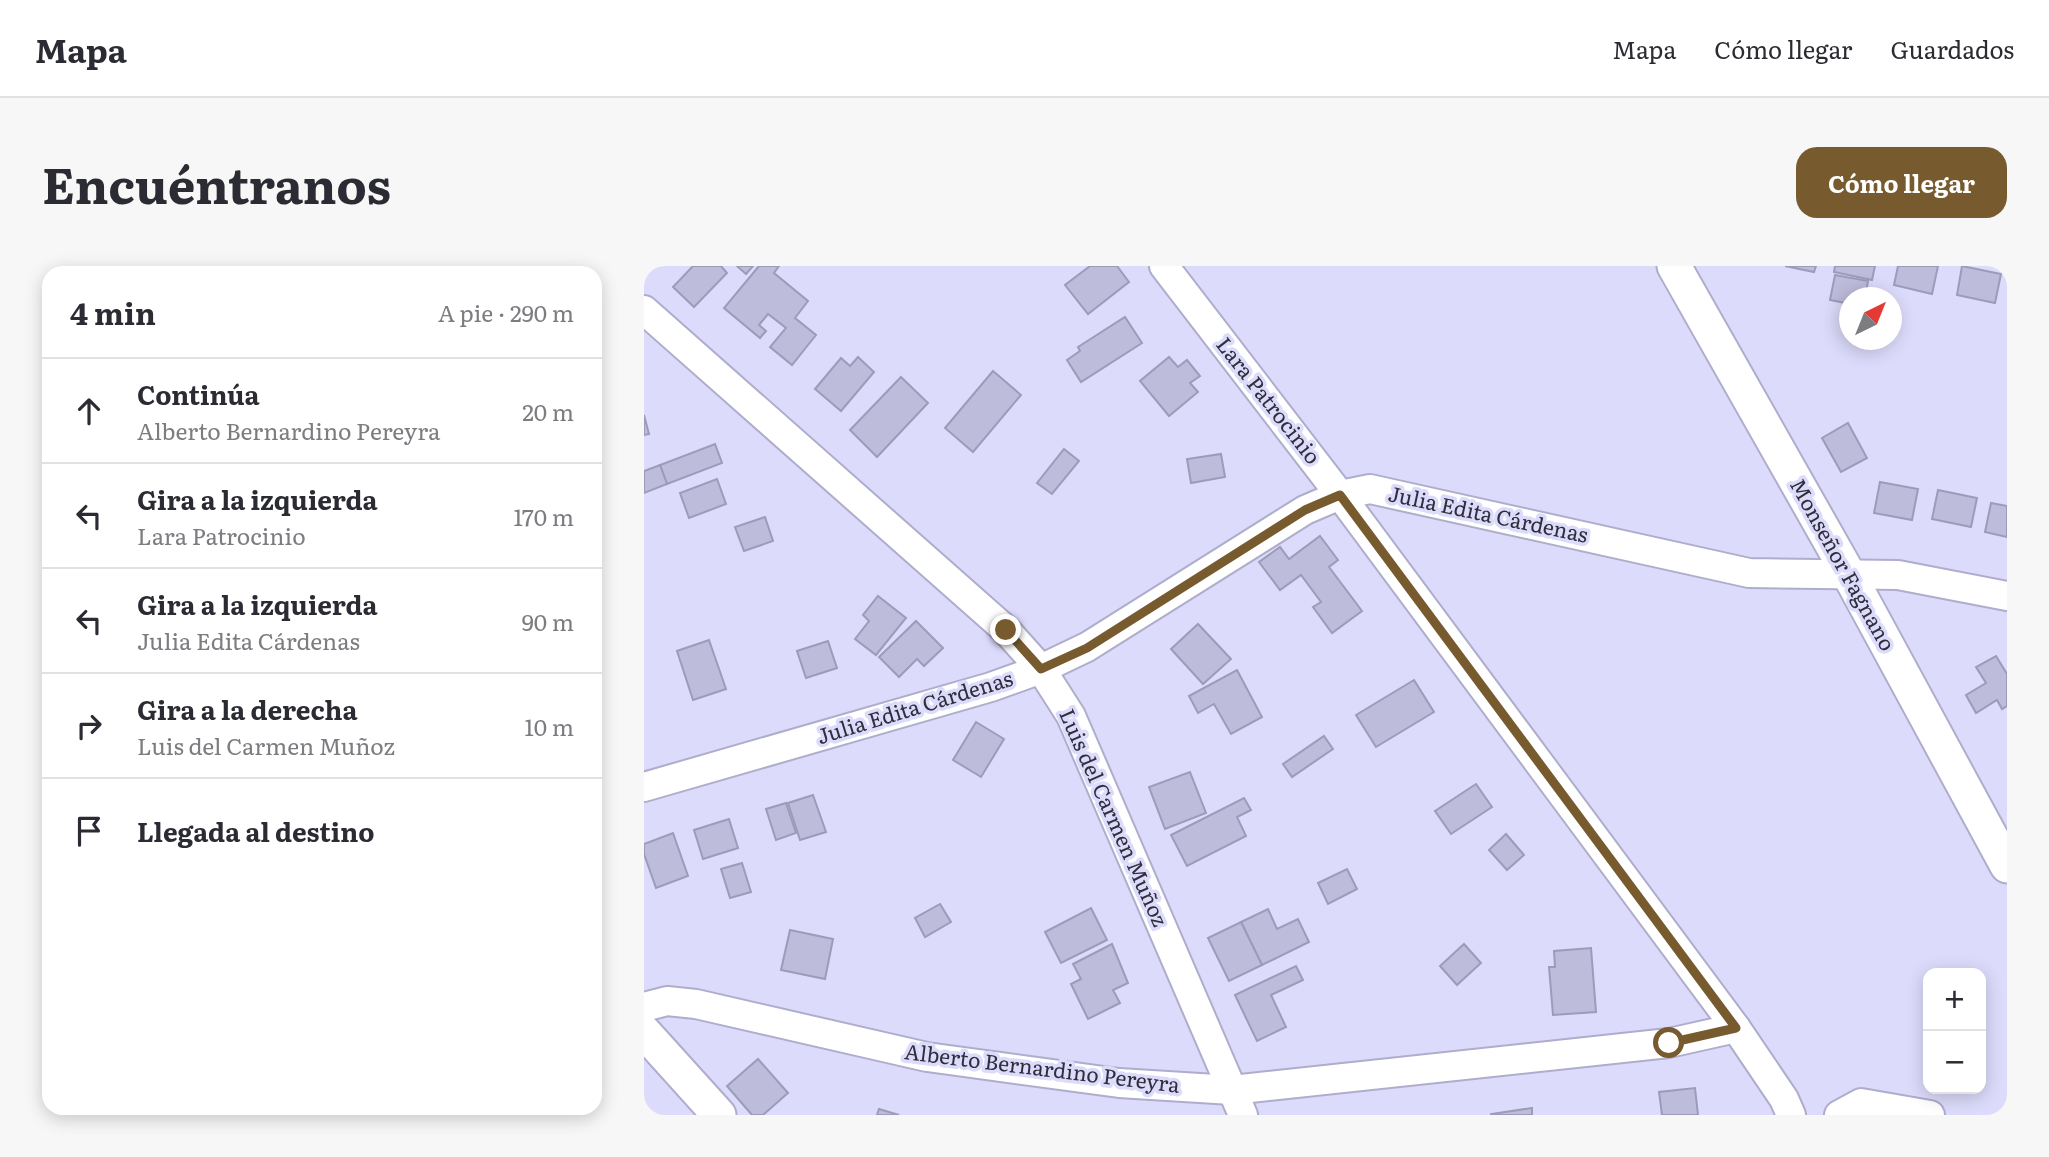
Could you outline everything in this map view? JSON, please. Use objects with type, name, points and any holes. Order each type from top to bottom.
[{"type":"street","name":"Lara Patrocinio","points":[[1164,266],[1340,495],[1736,1028],[1784,1099],[1791,1115]]},
{"type":"street","name":"Monseñor Fagnano","points":[[1674,266],[1847,573],[2007,866]]},
{"type":"street","name":"Luis del Carmen Muñoz","points":[[644,310],[1006,630],[1041,669],[1071,716],[1237,1103]]},
{"type":"street","name":"Julia Edita Cárdenas","points":[[644,787],[991,687],[1041,669],[1087,648],[1305,510],[1340,495],[1370,489],[1749,573],[1898,575],[2007,596]]},
{"type":"street","name":"Alberto Bernardino Pereyra","points":[[644,1007],[667,1001],[696,1004],[927,1057],[1119,1083],[1237,1103],[1669,1043],[1736,1028]]},
{"type":"street","points":[[644,1032],[706,1111]]},
{"type":"street","points":[[1839,1115],[1861,1104],[1930,1115]]},
{"type":"building","points":[[693,266],[721,266],[727,273],[694,307],[673,287]]},
{"type":"building","points":[[737,266],[753,266],[746,274]]},
{"type":"building","points":[[759,266],[779,266],[774,273],[808,301],[795,318],[816,335],[792,365],[770,347],[786,328],[768,314],[759,325],[766,331],[760,338],[724,308]]},
{"type":"building","points":[[1090,266],[1117,266],[1129,282],[1088,314],[1065,285]]},
{"type":"building","points":[[1785,266],[1816,266],[1814,272]]},
{"type":"building","points":[[1835,266],[1875,266],[1872,280],[1834,272]]},
{"type":"building","points":[[1898,266],[1938,266],[1932,294],[1894,285]]},
{"type":"building","points":[[1962,266],[2001,274],[1995,303],[1957,295]]},
{"type":"building","points":[[1835,275],[1868,281],[1867,287],[1839,287],[1839,302],[1830,300]]},
{"type":"building","points":[[1125,317],[1142,343],[1081,382],[1067,360],[1080,351],[1078,347]]},
{"type":"building","points":[[858,357],[874,372],[841,411],[815,389],[841,358],[850,366]]},
{"type":"building","points":[[1169,357],[1178,367],[1187,360],[1200,376],[1190,383],[1198,392],[1169,416],[1140,381]]},
{"type":"building","points":[[993,371],[1021,395],[973,452],[945,428]]},
{"type":"building","points":[[901,377],[928,403],[877,457],[850,430]]},
{"type":"building","points":[[644,415],[649,434],[644,435]]},
{"type":"building","points":[[1848,423],[1867,458],[1841,472],[1822,438]]},
{"type":"building","points":[[715,444],[722,463],[667,484],[660,465]]},
{"type":"building","points":[[1064,449],[1079,461],[1052,494],[1037,483]]},
{"type":"building","points":[[1221,454],[1225,477],[1191,483],[1187,459]]},
{"type":"building","points":[[660,465],[667,484],[644,493],[644,471]]},
{"type":"building","points":[[717,479],[726,504],[689,518],[680,493]]},
{"type":"building","points":[[1880,482],[1918,489],[1912,520],[1874,513]]},
{"type":"building","points":[[1938,490],[1977,498],[1971,527],[1932,519]]},
{"type":"building","points":[[1991,503],[2007,506],[2007,537],[1985,532]]},
{"type":"building","points":[[765,517],[773,541],[744,551],[735,527]]},
{"type":"building","points":[[1320,536],[1338,560],[1329,567],[1362,611],[1332,633],[1313,607],[1321,602],[1301,575],[1280,590],[1259,562],[1280,547],[1289,559]]},
{"type":"building","points":[[878,596],[906,618],[876,655],[855,639],[869,621],[863,615]]},
{"type":"building","points":[[916,621],[943,648],[924,666],[917,659],[899,677],[879,657]]},
{"type":"building","points":[[1198,624],[1231,659],[1203,684],[1171,649]]},
{"type":"building","points":[[709,640],[726,689],[693,700],[677,651]]},
{"type":"building","points":[[828,641],[837,668],[806,678],[797,651]]},
{"type":"building","points":[[1996,656],[2007,674],[2007,706],[2002,709],[1997,700],[1976,713],[1966,695],[1986,683],[1976,667]]},
{"type":"building","points":[[1237,670],[1262,717],[1231,734],[1214,704],[1198,713],[1189,696]]},
{"type":"building","points":[[1414,680],[1434,712],[1376,747],[1356,715]]},
{"type":"building","points":[[976,722],[1004,739],[981,777],[953,760]]},
{"type":"building","points":[[1324,736],[1333,749],[1292,777],[1283,764]]},
{"type":"building","points":[[1190,772],[1206,813],[1165,829],[1149,787]]},
{"type":"building","points":[[1476,784],[1492,807],[1451,834],[1435,811]]},
{"type":"building","points":[[813,795],[826,832],[800,840],[788,803]]},
{"type":"building","points":[[1244,798],[1251,810],[1237,817],[1246,836],[1187,866],[1171,835]]},
{"type":"building","points":[[786,803],[796,833],[776,840],[766,809]]},
{"type":"building","points":[[729,819],[738,848],[703,859],[694,830]]},
{"type":"building","points":[[673,833],[688,876],[656,888],[644,854],[644,844]]},
{"type":"building","points":[[1506,834],[1524,855],[1507,870],[1489,850]]},
{"type":"building","points":[[742,863],[751,892],[730,898],[721,869]]},
{"type":"building","points":[[1347,869],[1357,889],[1328,904],[1318,883]]},
{"type":"building","points":[[940,904],[951,922],[925,937],[915,918]]},
{"type":"building","points":[[1091,908],[1107,940],[1061,963],[1045,932]]},
{"type":"building","points":[[1268,909],[1277,929],[1298,919],[1309,942],[1262,965],[1241,922]]},
{"type":"building","points":[[1241,922],[1262,965],[1229,981],[1208,938]]},
{"type":"building","points":[[790,930],[833,939],[825,979],[781,970]]},
{"type":"building","points":[[1112,944],[1128,983],[1113,990],[1120,1003],[1088,1019],[1071,984],[1081,979],[1073,964]]},
{"type":"building","points":[[1464,944],[1481,963],[1457,985],[1440,966]]},
{"type":"building","points":[[1591,948],[1596,1012],[1553,1015],[1549,967],[1555,967],[1554,951]]},
{"type":"building","points":[[1296,966],[1303,980],[1271,995],[1286,1027],[1257,1041],[1235,995]]},
{"type":"building","points":[[758,1059],[788,1093],[763,1115],[752,1115],[727,1086]]},
{"type":"building","points":[[1695,1088],[1698,1115],[1662,1115],[1659,1092]]},
{"type":"building","points":[[1532,1108],[1532,1115],[1491,1115],[1491,1114]]},
{"type":"building","points":[[879,1109],[899,1115],[877,1115]]},
{"type":"route","points":[[1006,630],[1041,669],[1087,648],[1305,510],[1340,495],[1736,1028],[1669,1043]]}]
